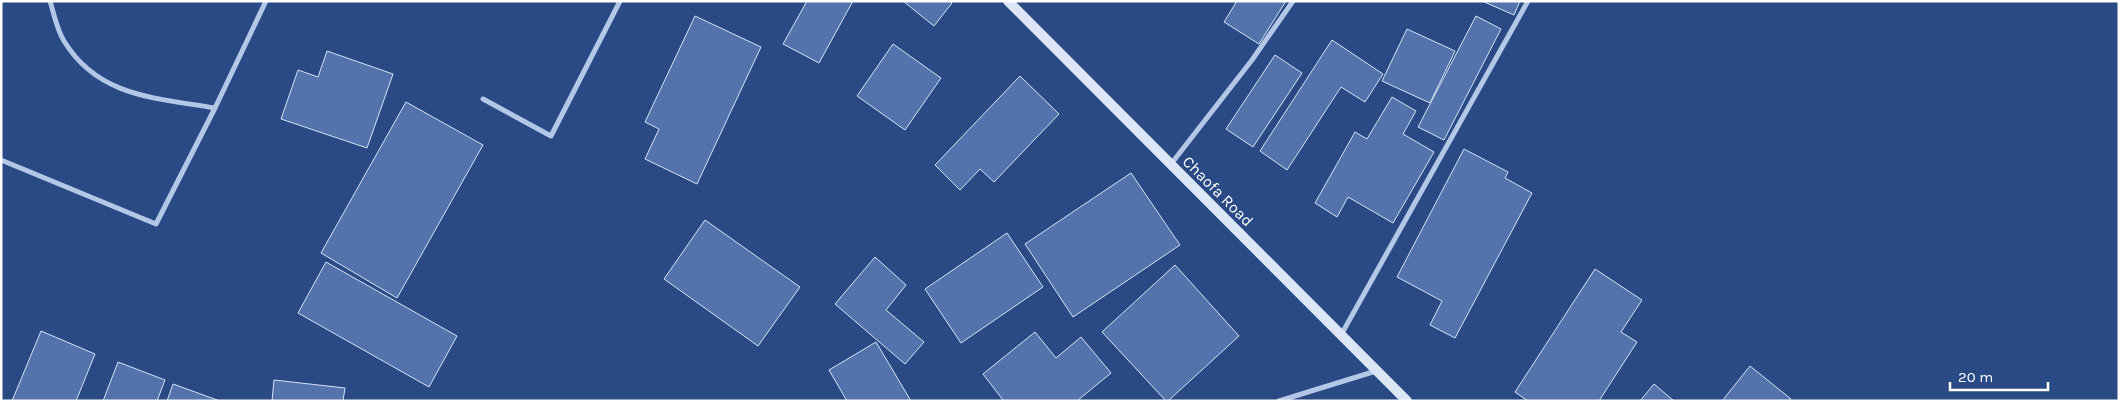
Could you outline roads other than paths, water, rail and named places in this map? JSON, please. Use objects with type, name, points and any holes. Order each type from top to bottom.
[{"type":"main road","name":"Chaofa Road","points":[[1008,1],[1407,401]]},
{"type":"street","points":[[50,1],[63,40],[82,65],[106,83],[141,95],[215,108]]},
{"type":"street","points":[[1,160],[156,224],[215,108],[266,1]]},
{"type":"street","points":[[482,99],[551,136],[620,1]]},
{"type":"street","points":[[1170,164],[1252,60],[1293,1]]},
{"type":"street","points":[[1341,335],[1528,1]]},
{"type":"street","points":[[1279,401],[1377,371]]}]
